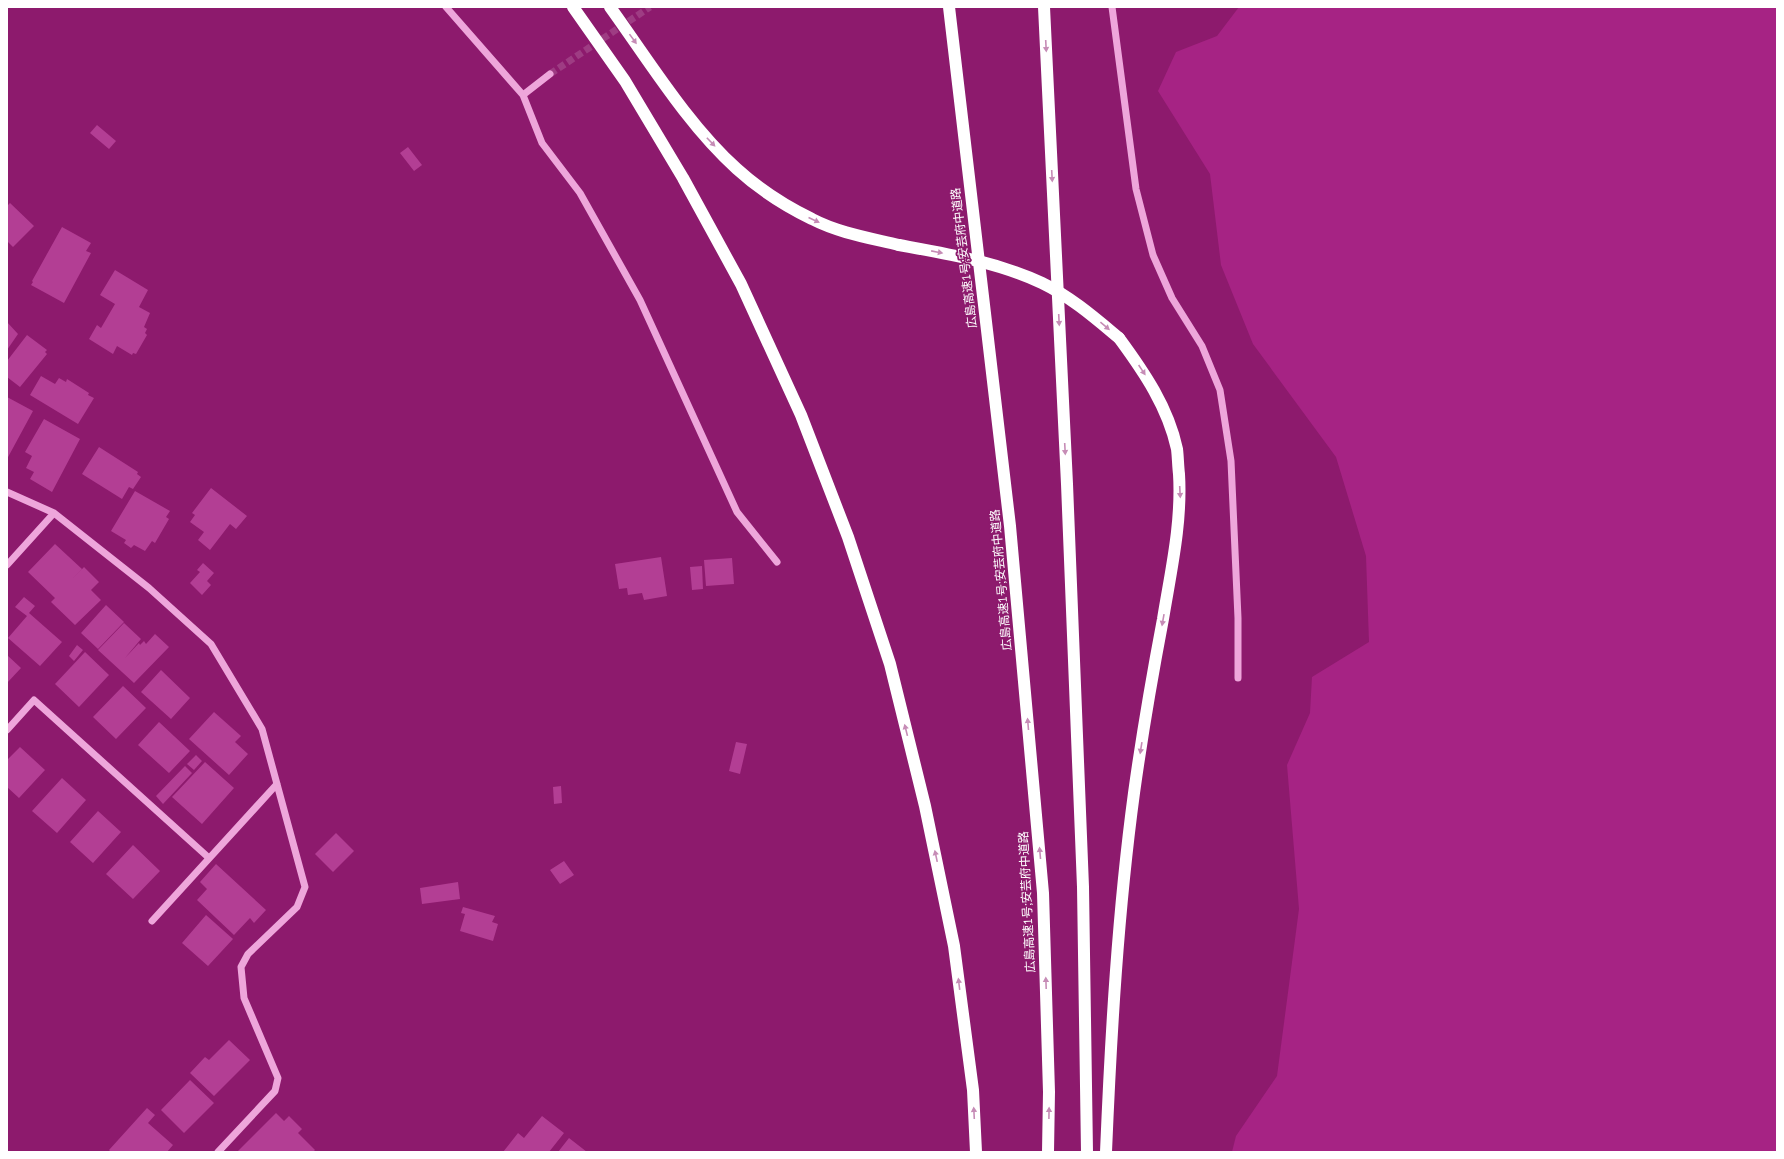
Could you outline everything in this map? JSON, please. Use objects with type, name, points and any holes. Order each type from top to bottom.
[{"type":"highway","points":[[573,7],[625,81],[684,178],[741,284],[801,415],[848,537],[890,664],[925,806],[954,946],[973,1090],[976,1152]]},
{"type":"highway","points":[[610,7],[698,128],[736,169],[771,196],[813,220],[855,235],[1001,267],[1043,284],[1084,309],[1119,338],[1144,372],[1164,407],[1177,449],[1180,497],[1175,556],[1150,693],[1136,785],[1119,924],[1106,1152]]},
{"type":"highway","name":"広島高速1号;安芸府中道路","points":[[949,7],[1010,526],[1041,869],[1049,1092],[1048,1152]]},
{"type":"highway","points":[[1044,7],[1066,468],[1083,887],[1087,1152]]},
{"type":"street","points":[[446,7],[523,95],[542,143],[580,193],[640,300],[737,512],[777,562]]},
{"type":"street","points":[[1112,7],[1136,189],[1153,255],[1172,298],[1202,346],[1220,390],[1231,461],[1238,618],[1238,678]]},
{"type":"street","points":[[523,95],[550,74]]},
{"type":"street","points":[[7,492],[54,513],[149,588],[211,644],[262,729],[305,887],[298,907],[248,954],[241,967],[244,998],[278,1078],[275,1091],[218,1152]]},
{"type":"street","points":[[7,566],[54,513]]},
{"type":"street","points":[[7,730],[34,700],[209,858]]},
{"type":"street","points":[[152,921],[276,784]]},
{"type":"shaded area","points":[[1239,7],[1777,7],[1777,1152],[1232,1152],[1236,1136],[1277,1076],[1299,909],[1287,765],[1310,713],[1312,677],[1369,642],[1366,556],[1336,457],[1253,344],[1221,265],[1210,174],[1158,91],[1176,52],[1217,36]]},
{"type":"building","points":[[97,125],[116,141],[109,149],[90,133]]},
{"type":"building","points":[[408,147],[422,165],[414,171],[400,153]]},
{"type":"building","points":[[10,203],[34,226],[13,247],[7,241],[7,206]]},
{"type":"building","points":[[62,227],[91,243],[86,251],[91,253],[64,303],[31,285]]},
{"type":"building","points":[[115,270],[148,290],[139,307],[150,313],[144,327],[147,329],[145,333],[147,335],[136,354],[133,353],[132,355],[117,346],[113,354],[89,339],[97,325],[101,328],[115,304],[100,295]]},
{"type":"building","points":[[7,322],[18,334],[7,350]]},
{"type":"building","points":[[27,335],[47,350],[45,352],[47,354],[20,387],[7,377],[7,361]]},
{"type":"building","points":[[41,376],[55,384],[59,378],[66,382],[67,379],[89,393],[88,395],[94,398],[78,424],[30,395]]},
{"type":"building","points":[[7,397],[33,411],[7,459]]},
{"type":"building","points":[[44,419],[80,439],[52,492],[30,479],[34,472],[26,468],[32,456],[25,452]]},
{"type":"building","points":[[99,447],[138,472],[137,474],[141,477],[133,489],[129,487],[122,499],[82,474]]},
{"type":"building","points":[[211,488],[247,516],[236,529],[230,524],[210,550],[198,540],[204,532],[190,522],[195,515],[192,513]]},
{"type":"building","points":[[135,491],[170,511],[166,517],[169,519],[155,543],[152,541],[145,551],[134,545],[131,548],[124,543],[126,540],[111,531]]},
{"type":"building","points":[[55,544],[82,569],[67,585],[84,567],[99,582],[91,590],[101,600],[75,625],[51,602],[55,598],[28,572]]},
{"type":"building","points":[[661,557],[667,596],[644,600],[642,593],[628,595],[627,588],[619,589],[615,564]]},
{"type":"building","points":[[732,558],[734,584],[706,586],[704,560]]},
{"type":"building","points":[[203,563],[214,573],[207,581],[211,585],[202,595],[190,583],[200,572],[197,570]]},
{"type":"building","points":[[702,566],[703,589],[692,590],[690,567]]},
{"type":"building","points":[[24,597],[35,606],[29,613],[62,642],[40,666],[8,638],[27,616],[15,607]]},
{"type":"building","points":[[106,605],[124,622],[98,649],[81,633]]},
{"type":"building","points":[[124,623],[141,639],[125,658],[139,643],[140,645],[144,641],[146,644],[155,634],[169,647],[134,683],[98,650]]},
{"type":"building","points":[[77,645],[83,650],[74,661],[69,656]]},
{"type":"building","points":[[85,652],[109,675],[79,707],[55,684]]},
{"type":"building","points":[[7,655],[21,668],[7,683]]},
{"type":"building","points":[[161,670],[190,698],[171,719],[141,692]]},
{"type":"building","points":[[123,686],[146,708],[116,739],[93,717]]},
{"type":"building","points":[[214,712],[241,736],[235,742],[248,754],[229,775],[189,739]]},
{"type":"building","points":[[159,722],[190,751],[169,773],[138,745]]},
{"type":"building","points":[[736,742],[747,744],[740,774],[729,771]]},
{"type":"building","points":[[20,747],[45,770],[19,798],[7,787],[7,760]]},
{"type":"building","points":[[196,755],[202,761],[194,770],[187,764]]},
{"type":"building","points":[[205,762],[234,788],[202,824],[172,797]]},
{"type":"building","points":[[185,766],[192,773],[163,804],[156,796]]},
{"type":"building","points":[[62,778],[86,800],[57,833],[32,811]]},
{"type":"building","points":[[561,786],[562,803],[554,804],[553,787]]},
{"type":"building","points":[[98,811],[121,832],[93,863],[70,842]]},
{"type":"building","points":[[336,833],[354,851],[333,872],[315,854]]},
{"type":"building","points":[[133,845],[160,871],[133,899],[106,874]]},
{"type":"building","points":[[564,861],[574,875],[560,884],[550,870]]},
{"type":"building","points":[[216,864],[266,910],[254,923],[250,918],[234,935],[197,900],[207,889],[200,882]]},
{"type":"building","points":[[458,882],[460,899],[422,904],[420,888]]},
{"type":"building","points":[[463,907],[495,916],[492,922],[498,924],[493,941],[460,931],[465,914],[461,913]]},
{"type":"building","points":[[206,915],[233,939],[208,966],[182,943]]},
{"type":"building","points":[[229,1040],[250,1060],[214,1096],[190,1073],[205,1057],[209,1060]]},
{"type":"building","points":[[190,1080],[214,1103],[184,1133],[161,1110]]},
{"type":"building","points":[[147,1108],[155,1115],[148,1123],[173,1145],[167,1152],[111,1152],[109,1150]]},
{"type":"building","points":[[276,1113],[284,1121],[289,1116],[302,1129],[298,1133],[315,1150],[313,1152],[237,1152]]},
{"type":"building","points":[[542,1116],[564,1133],[549,1152],[503,1152],[518,1133],[524,1138]]},
{"type":"building","points":[[569,1138],[587,1152],[558,1152]]},
{"type":"tunnel","points":[[550,74],[650,7]]}]
